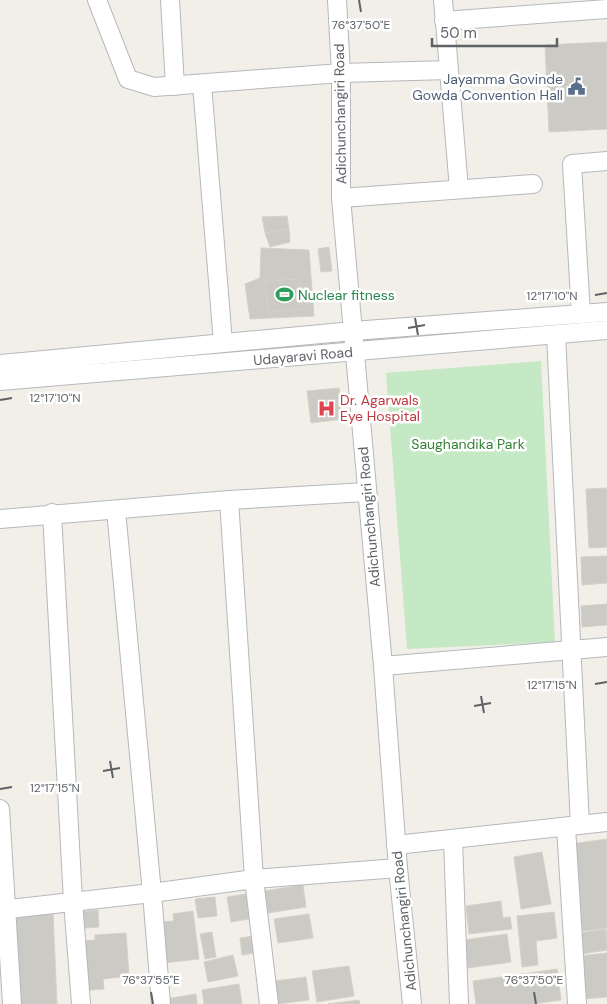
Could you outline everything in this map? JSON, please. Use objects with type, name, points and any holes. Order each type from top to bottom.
[{"type":"street","points":[[97,0],[128,79],[154,87],[341,73],[449,70]]},
{"type":"street","points":[[170,0],[175,86]]},
{"type":"street","name":"Adichunchangiri Road","points":[[337,0],[341,73],[341,198],[383,666],[398,868],[412,1004]]},
{"type":"street","points":[[443,0],[459,189]]},
{"type":"street","points":[[444,21],[607,9]]},
{"type":"street","points":[[202,84],[223,343]]},
{"type":"street","points":[[581,314],[572,164],[607,161]]},
{"type":"street","points":[[341,198],[533,184]]},
{"type":"street","name":"Udayaravi Road","points":[[0,364],[353,331],[607,312]]},
{"type":"street","name":"Udayaravi Road","points":[[0,381],[607,330]]},
{"type":"street","points":[[556,335],[571,649],[577,1004]]},
{"type":"street","points":[[0,519],[52,513],[366,492]]},
{"type":"street","points":[[229,500],[254,879],[269,1004]]},
{"type":"street","points":[[116,510],[152,893],[160,1004]]},
{"type":"street","points":[[52,513],[73,900],[81,1004]]},
{"type":"street","points":[[383,666],[607,647]]},
{"type":"street","points":[[0,809],[4,909],[12,1004]]},
{"type":"street","points":[[396,845],[607,822]]},
{"type":"street","points":[[453,840],[459,1004]]},
{"type":"street","points":[[4,909],[73,900],[152,893],[254,879],[398,868]]},
{"type":"green space","name":"Saughandika Park","points":[[541,361],[555,642],[407,649],[386,373]]},
{"type":"building","name":"Jayamma Govinde Gowda Convention Hall","points":[[607,42],[607,129],[549,132],[545,45]]},
{"type":"building","points":[[287,216],[289,229],[265,233],[262,217]]},
{"type":"building","points":[[289,229],[290,242],[270,247],[265,233]]},
{"type":"building","points":[[329,247],[332,271],[321,272],[318,249]]},
{"type":"building","points":[[261,248],[309,250],[314,316],[250,319],[245,284],[260,278]]},
{"type":"building","name":"Nuclear fitness","points":[[299,279],[303,309],[268,312],[265,281]]},
{"type":"building","points":[[339,388],[343,419],[311,423],[307,391]]},
{"type":"building","points":[[607,488],[607,547],[589,548],[586,489]]},
{"type":"building","points":[[607,556],[607,583],[582,585],[581,557]]},
{"type":"building","points":[[607,604],[607,625],[582,627],[581,606]]},
{"type":"building","points":[[607,839],[607,928],[583,931],[571,844]]},
{"type":"building","points":[[542,852],[551,904],[521,909],[514,857]]},
{"type":"building","points":[[303,885],[306,907],[268,913],[264,891]]},
{"type":"building","points":[[246,894],[249,919],[231,922],[227,897]]},
{"type":"building","points":[[215,897],[217,916],[198,918],[195,899]]},
{"type":"building","points":[[501,901],[503,918],[510,917],[512,929],[469,934],[466,906]]},
{"type":"building","points":[[98,910],[99,927],[72,929],[71,913]]},
{"type":"building","points":[[193,911],[199,959],[155,964],[150,923],[174,921],[173,914]]},
{"type":"building","points":[[53,912],[57,1004],[9,1004],[4,914]]},
{"type":"building","points":[[554,912],[557,938],[536,941],[538,965],[522,967],[517,916]]},
{"type":"building","points":[[309,914],[313,938],[278,943],[274,919]]},
{"type":"building","points":[[606,929],[607,950],[581,954],[578,933]]},
{"type":"building","points":[[212,932],[216,957],[205,959],[200,934]]},
{"type":"building","points":[[126,933],[129,976],[103,979],[104,989],[78,991],[73,942],[95,940],[95,935]]},
{"type":"building","points":[[507,934],[511,962],[468,968],[464,940]]},
{"type":"building","points":[[253,936],[256,953],[242,955],[240,938]]},
{"type":"building","points":[[607,953],[607,997],[583,999],[579,956]]},
{"type":"building","points":[[233,955],[238,976],[208,982],[204,962]]},
{"type":"building","points":[[349,966],[354,996],[317,1002],[312,971]]},
{"type":"building","points":[[557,969],[561,1000],[533,1004],[476,1004],[473,981]]},
{"type":"building","points":[[306,977],[309,1000],[278,1004],[275,981]]},
{"type":"building","points":[[239,984],[242,1004],[204,1004],[202,990]]},
{"type":"building","points":[[196,994],[197,1004],[167,1004],[166,999]]},
{"type":"building","points":[[359,1000],[360,1004],[328,1004]]},
{"type":"place","name":"Jayamma Govinde Gowda Convention Hall","points":[[577,87]]},
{"type":"place","name":"Nuclear fitness","points":[[284,295]]},
{"type":"place","name":"Dr. Agarwals Eye Hospital","points":[[326,408]]}]
